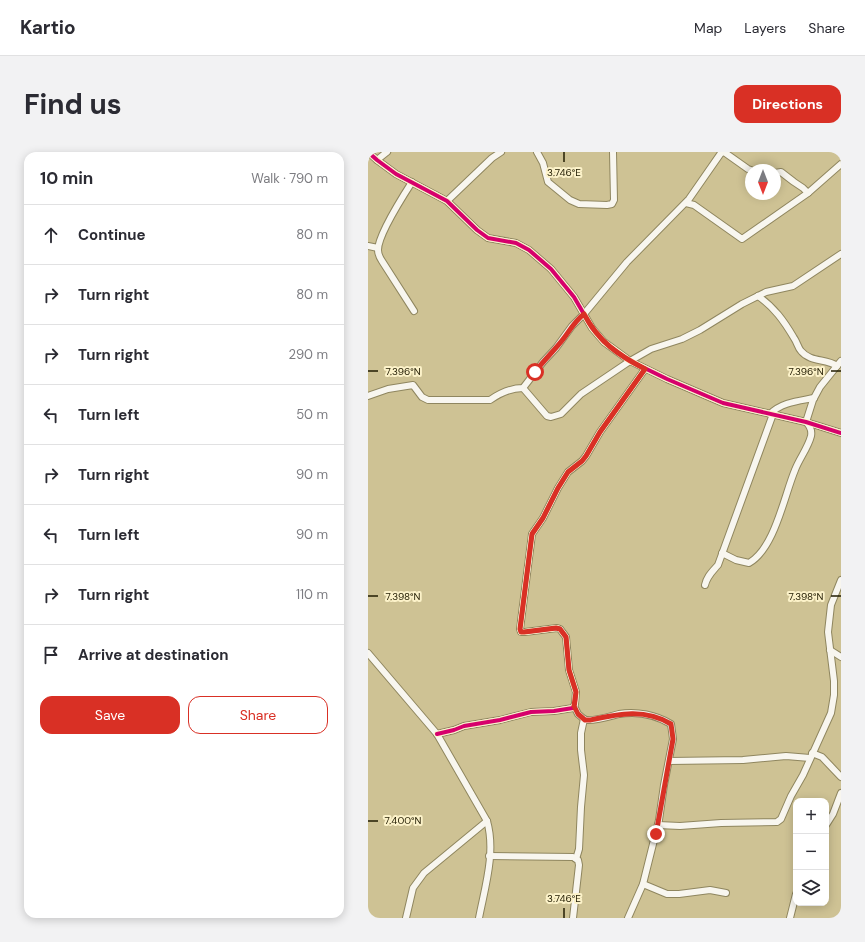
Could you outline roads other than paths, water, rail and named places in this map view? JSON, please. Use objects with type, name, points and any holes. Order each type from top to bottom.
[{"type":"street","points":[[368,152],[396,174],[447,201],[477,230],[488,238],[516,243],[529,250],[551,269],[574,297],[592,328],[604,342],[630,361],[723,403],[806,422],[841,433]]},
{"type":"street","points":[[377,160],[387,152]]},
{"type":"street","points":[[447,201],[492,158],[501,152]]},
{"type":"street","points":[[537,152],[544,163],[548,182],[570,200],[579,204],[607,206],[612,204],[614,200],[613,152]]},
{"type":"street","points":[[523,388],[579,318],[627,262],[675,212],[686,203],[710,171],[721,152],[724,152],[745,167]]},
{"type":"street","points":[[686,203],[694,205],[742,239],[808,194],[841,164]]},
{"type":"street","points":[[781,172],[804,188],[808,194]]},
{"type":"street","points":[[412,182],[391,218],[378,248],[378,254],[414,311]]},
{"type":"street","points":[[368,246],[378,248]]},
{"type":"street","points":[[368,396],[413,385],[422,398],[428,400],[490,400],[516,388],[523,388],[547,416],[555,417],[561,414],[581,394],[630,361],[651,349],[688,336],[766,292],[793,286],[841,254]]},
{"type":"street","points":[[758,296],[770,304],[784,321],[800,350],[806,356],[819,361],[839,364],[824,381],[814,398],[806,422]]},
{"type":"street","points":[[628,918],[643,884],[658,825],[673,739],[671,724],[661,718],[648,714],[621,714],[590,720],[584,719],[578,714],[574,706],[576,692],[569,670],[566,637],[556,628],[524,632],[521,632],[520,629],[532,534],[543,518],[568,472],[586,456],[600,432],[645,369]]},
{"type":"street","points":[[705,585],[706,579],[718,565],[771,414],[776,408],[796,400],[814,398]]},
{"type":"street","points":[[722,553],[736,560],[749,563],[754,560],[764,547],[782,511],[795,470],[811,436],[810,427],[806,422]]},
{"type":"street","points":[[658,825],[680,826],[721,823],[777,822],[781,819],[791,796],[803,775],[830,713],[834,695],[834,681],[828,632],[831,605],[841,580]]},
{"type":"street","points":[[830,650],[841,657]]},
{"type":"street","points":[[368,653],[437,734],[487,821],[490,834],[489,856],[479,918]]},
{"type":"street","points":[[437,734],[464,726],[511,718],[523,713],[569,710],[574,706]]},
{"type":"street","points":[[576,859],[579,849],[580,807],[584,775],[580,733],[584,719]]},
{"type":"street","points":[[669,761],[743,760],[786,756],[822,757],[841,777]]},
{"type":"street","points":[[829,820],[841,793]]},
{"type":"street","points":[[406,918],[413,888],[424,873],[487,821]]},
{"type":"street","points":[[489,856],[573,857],[576,859],[579,865],[573,918]]},
{"type":"street","points":[[643,884],[667,894],[710,890],[726,893]]},
{"type":"street","points":[[790,918],[793,906]]}]
